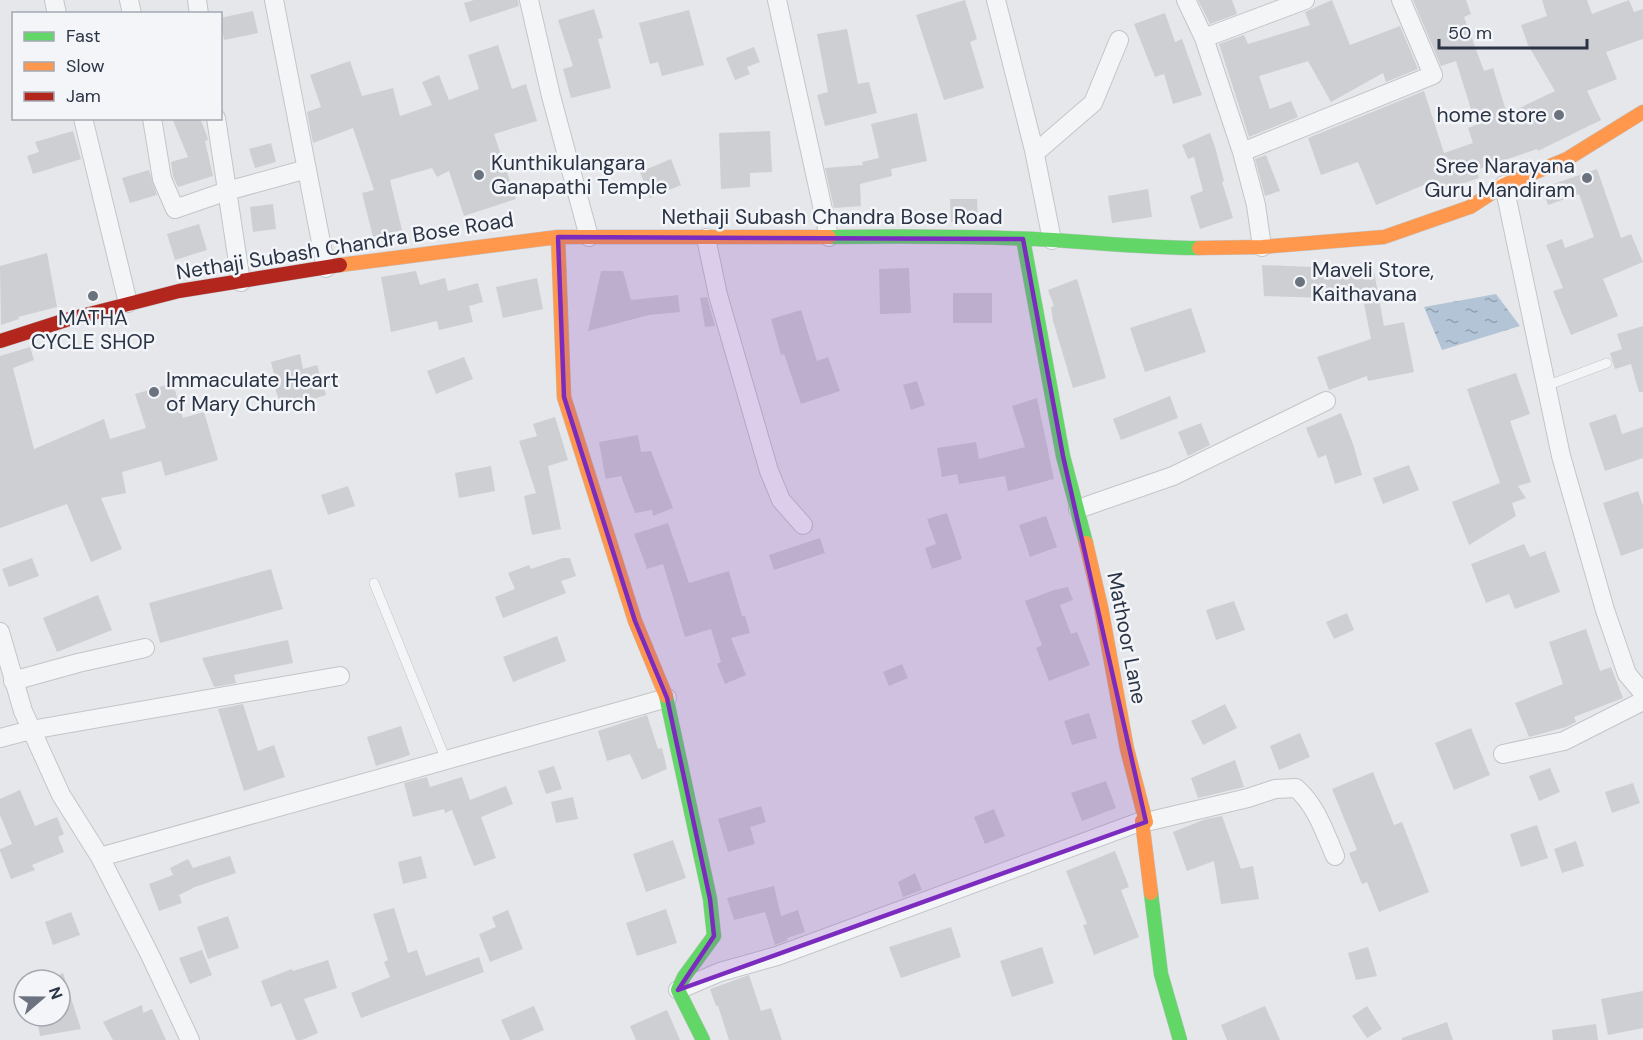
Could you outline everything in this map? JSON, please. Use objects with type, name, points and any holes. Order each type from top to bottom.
[{"type":"main road","name":"Nethaji Subash Chandra Bose Road","points":[[0,341],[128,303],[179,291],[326,267],[558,237],[1023,239],[1168,248],[1262,247],[1384,237],[1470,207],[1504,185],[1567,159],[1643,112]]},
{"type":"main road","points":[[558,237],[564,397],[635,621],[667,698],[710,899],[714,936],[684,977],[678,990],[703,1040]]},
{"type":"main road","name":"Mathoor Lane","points":[[1023,239],[1063,456],[1101,607],[1127,749],[1144,822],[1161,974],[1180,1040]]},
{"type":"street","points":[[274,0],[326,267]]},
{"type":"street","points":[[529,0],[551,96],[589,237]]},
{"type":"street","points":[[777,0],[829,237]]},
{"type":"street","points":[[996,0],[1035,153],[1052,240]]},
{"type":"street","points":[[1186,0],[1204,38],[1242,152],[1256,205],[1262,247]]},
{"type":"street","points":[[1204,38],[1305,0]]},
{"type":"street","points":[[1242,152],[1433,75],[1401,0]]},
{"type":"street","points":[[1035,153],[1093,104],[1119,40]]},
{"type":"street","points":[[83,120],[128,303]]},
{"type":"street","points":[[152,120],[162,179],[175,209],[227,191],[307,169]]},
{"type":"street","points":[[216,120],[241,282]]},
{"type":"street","points":[[1504,185],[1561,456],[1605,610],[1627,674],[1643,693]]},
{"type":"street","points":[[706,238],[718,296],[769,471],[781,500],[803,525]]},
{"type":"street","points":[[1078,509],[1173,476],[1326,401]]},
{"type":"street","points":[[0,632],[13,681],[31,730],[61,795],[100,857],[190,1040]]},
{"type":"street","points":[[13,681],[145,648]]},
{"type":"street","points":[[0,738],[31,730],[340,676]]},
{"type":"street","points":[[100,857],[667,698]]},
{"type":"street","points":[[1503,754],[1564,741],[1643,701]]},
{"type":"street","points":[[678,990],[720,972],[777,956],[1144,822],[1248,798],[1275,789],[1296,788],[1304,795],[1319,818],[1335,856]]},
{"type":"lane","points":[[1546,386],[1607,363]]},
{"type":"lane","points":[[374,583],[446,760]]},
{"type":"highlighted area","points":[[558,237],[1023,239],[1063,456],[1146,822],[678,990],[714,936],[710,899],[667,698],[635,621],[564,397]]},
{"type":"water","points":[[1496,294],[1520,326],[1442,350],[1424,307]]},
{"type":"building","points":[[474,0],[518,0],[519,6],[470,22],[464,3]]},
{"type":"building","points":[[965,0],[977,39],[970,42],[984,88],[944,100],[916,15]]},
{"type":"building","points":[[1198,0],[1232,0],[1237,14],[1210,24]]},
{"type":"building","points":[[1332,0],[1350,45],[1400,26],[1418,69],[1386,82],[1383,73],[1331,102],[1308,61],[1259,76],[1270,109],[1291,101],[1298,117],[1249,137],[1219,44],[1244,35],[1248,44],[1310,25],[1305,12]]},
{"type":"building","points":[[1413,0],[1466,0],[1471,14],[1464,17],[1484,71],[1493,68],[1507,114],[1555,91],[1528,45],[1521,25],[1547,16],[1542,0],[1587,0],[1592,14],[1629,0],[1634,12],[1643,9],[1643,39],[1606,52],[1617,79],[1587,91],[1601,120],[1538,151],[1537,149],[1476,170],[1479,178],[1429,195],[1426,184],[1376,205],[1358,162],[1321,175],[1308,138],[1424,91],[1444,153],[1473,143],[1468,128],[1476,125],[1456,61],[1441,66]]},
{"type":"building","points":[[594,9],[603,38],[598,39],[611,88],[571,98],[563,69],[573,66],[558,20]]},
{"type":"building","points":[[689,10],[704,65],[662,76],[658,62],[650,64],[639,23]]},
{"type":"building","points":[[253,11],[258,33],[224,40],[222,18]]},
{"type":"building","points":[[1165,13],[1175,42],[1182,39],[1202,95],[1173,104],[1164,74],[1155,77],[1134,24]]},
{"type":"building","points":[[847,29],[858,84],[869,82],[877,113],[825,126],[817,95],[828,92],[817,34]]},
{"type":"building","points":[[498,45],[512,89],[526,84],[537,121],[494,134],[516,199],[464,216],[449,171],[437,177],[432,168],[390,180],[402,230],[373,237],[362,193],[374,190],[353,128],[313,143],[307,112],[321,107],[310,75],[350,61],[362,96],[393,88],[400,116],[432,105],[422,82],[439,75],[449,100],[479,89],[468,55]]},
{"type":"building","points":[[754,47],[760,62],[747,67],[750,74],[735,80],[726,58]]},
{"type":"building","points":[[917,113],[927,161],[891,169],[892,176],[860,184],[861,206],[834,208],[825,168],[863,165],[862,162],[879,158],[871,124]]},
{"type":"building","points":[[173,120],[201,120],[208,140],[205,141],[213,176],[178,187],[173,176],[171,162],[188,157]]},
{"type":"building","points":[[73,131],[81,159],[33,174],[27,156],[39,152],[35,142]]},
{"type":"building","points":[[770,131],[772,172],[750,173],[750,187],[721,189],[719,133]]},
{"type":"building","points":[[1210,133],[1233,218],[1200,229],[1190,196],[1203,191],[1194,157],[1188,159],[1182,145]]},
{"type":"building","points":[[271,143],[276,162],[255,168],[249,149]]},
{"type":"building","points":[[1266,155],[1280,191],[1265,196],[1255,159]]},
{"type":"building","points":[[671,159],[681,185],[650,198],[640,172]]},
{"type":"building","points":[[1597,169],[1621,238],[1631,234],[1643,262],[1603,279],[1618,316],[1571,335],[1553,291],[1563,288],[1546,245],[1562,239],[1565,248],[1594,237],[1579,194],[1548,205],[1542,188]]},
{"type":"building","points":[[149,170],[157,195],[130,203],[122,178]]},
{"type":"building","points":[[1148,189],[1152,217],[1112,223],[1108,196]]},
{"type":"building","points":[[950,199],[977,199],[978,223],[951,222]]},
{"type":"building","points":[[273,204],[276,229],[253,232],[250,207]]},
{"type":"building","points":[[199,224],[207,250],[175,260],[167,234]]},
{"type":"building","points":[[47,253],[57,307],[18,317],[19,319],[1,325],[0,266]]},
{"type":"building","points":[[1262,265],[1335,268],[1335,274],[1373,266],[1384,326],[1404,322],[1414,372],[1368,381],[1367,376],[1329,390],[1317,357],[1371,339],[1363,299],[1264,296]]},
{"type":"building","points":[[909,268],[911,313],[880,314],[879,269]]},
{"type":"building","points":[[416,271],[420,285],[445,278],[448,291],[478,283],[483,302],[469,306],[473,322],[439,330],[437,321],[391,332],[381,277]]},
{"type":"building","points":[[601,271],[623,271],[631,300],[678,295],[680,312],[649,315],[588,331]]},
{"type":"building","points":[[537,278],[543,309],[503,318],[496,287]]},
{"type":"building","points":[[1077,279],[1106,378],[1073,388],[1053,321],[1051,307],[1054,306],[1048,290]]},
{"type":"building","points":[[953,293],[992,293],[992,323],[953,323]]},
{"type":"building","points":[[707,297],[715,326],[705,327],[700,298]]},
{"type":"building","points":[[1191,308],[1206,352],[1145,372],[1130,328]]},
{"type":"building","points":[[801,310],[817,361],[828,357],[840,391],[801,404],[784,354],[781,355],[771,319]]},
{"type":"building","points":[[1643,326],[1643,392],[1639,392],[1631,364],[1615,369],[1610,353],[1622,349],[1617,334]]},
{"type":"building","points":[[30,347],[34,360],[13,368],[34,449],[104,419],[110,439],[146,428],[135,394],[173,383],[183,418],[204,412],[218,460],[165,476],[161,461],[122,472],[126,493],[101,498],[122,549],[91,562],[67,504],[0,528],[0,356]]},
{"type":"building","points":[[300,354],[303,369],[317,365],[326,395],[282,409],[272,379],[275,378],[271,362]]},
{"type":"building","points":[[464,357],[473,379],[436,394],[427,371]]},
{"type":"building","points":[[1516,373],[1530,414],[1510,421],[1531,482],[1518,486],[1526,498],[1512,503],[1516,516],[1469,545],[1452,502],[1500,483],[1467,389]]},
{"type":"building","points":[[917,381],[925,405],[911,410],[903,385]]},
{"type":"building","points":[[1170,396],[1178,418],[1121,440],[1113,419]]},
{"type":"building","points":[[1037,398],[1054,479],[1008,491],[1005,476],[959,484],[957,474],[942,477],[937,448],[976,442],[979,459],[1025,447],[1012,406]]},
{"type":"building","points":[[1341,413],[1362,475],[1335,484],[1326,455],[1318,458],[1306,428]]},
{"type":"building","points":[[1616,414],[1622,434],[1643,427],[1643,458],[1605,471],[1589,423]]},
{"type":"building","points":[[555,417],[568,460],[548,466],[561,529],[532,535],[524,496],[536,493],[519,441],[537,436],[533,424]]},
{"type":"building","points":[[1201,423],[1210,445],[1188,456],[1178,432]]},
{"type":"building","points":[[638,435],[641,452],[651,451],[673,508],[653,516],[652,510],[635,513],[621,476],[606,479],[605,476],[599,442]]},
{"type":"building","points":[[1409,465],[1419,490],[1383,504],[1373,478]]},
{"type":"building","points":[[491,466],[495,491],[459,498],[455,473]]},
{"type":"building","points":[[348,486],[355,506],[328,515],[321,495]]},
{"type":"building","points":[[1638,491],[1643,506],[1643,548],[1621,556],[1603,503]]},
{"type":"building","points":[[947,513],[962,559],[932,569],[925,548],[936,544],[927,519]]},
{"type":"building","points":[[1046,516],[1057,547],[1030,557],[1019,525]]},
{"type":"building","points":[[668,523],[689,583],[729,571],[742,616],[745,616],[750,633],[731,638],[746,675],[725,684],[717,664],[721,662],[711,629],[685,637],[663,564],[647,569],[634,534]]},
{"type":"building","points":[[820,538],[825,553],[774,570],[769,555]]},
{"type":"building","points":[[1524,544],[1530,557],[1545,551],[1560,592],[1515,609],[1509,594],[1486,603],[1471,564]]},
{"type":"building","points":[[32,558],[39,576],[9,587],[2,569]]},
{"type":"building","points":[[563,558],[570,558],[576,576],[561,581],[566,593],[503,618],[495,597],[515,589],[508,573],[529,565],[531,569]]},
{"type":"building","points":[[271,569],[283,609],[160,643],[149,603]]},
{"type":"building","points":[[1068,587],[1073,600],[1060,605],[1071,634],[1077,632],[1090,665],[1049,681],[1036,648],[1042,645],[1025,601]]},
{"type":"building","points":[[98,595],[112,630],[57,652],[43,618]]},
{"type":"building","points":[[1234,601],[1245,630],[1216,640],[1206,610]]},
{"type":"building","points":[[1347,613],[1354,630],[1334,639],[1326,622]]},
{"type":"building","points":[[1586,629],[1600,671],[1611,667],[1623,698],[1574,717],[1576,722],[1566,727],[1529,737],[1515,703],[1563,684],[1549,642]]},
{"type":"building","points":[[557,636],[566,661],[513,682],[503,657]]},
{"type":"building","points":[[288,640],[293,663],[234,675],[236,683],[214,687],[202,658]]},
{"type":"building","points":[[902,664],[908,678],[889,686],[883,672]]},
{"type":"building","points":[[243,704],[258,751],[274,745],[285,777],[244,791],[218,709]]},
{"type":"building","points":[[1225,704],[1237,728],[1203,745],[1191,721]]},
{"type":"building","points":[[1089,713],[1097,738],[1072,745],[1064,721]]},
{"type":"building","points":[[647,715],[658,749],[662,748],[667,769],[642,780],[630,754],[607,761],[598,731]]},
{"type":"building","points":[[401,726],[410,755],[376,766],[367,737]]},
{"type":"building","points":[[1471,728],[1490,775],[1454,790],[1435,743]]},
{"type":"building","points":[[1300,733],[1310,757],[1279,770],[1270,746]]},
{"type":"building","points":[[1235,760],[1244,787],[1198,798],[1191,778]]},
{"type":"building","points":[[554,766],[562,789],[546,794],[538,771]]},
{"type":"building","points":[[1550,768],[1560,792],[1539,801],[1529,776]]},
{"type":"building","points":[[1373,772],[1394,825],[1402,822],[1429,892],[1379,912],[1367,882],[1362,884],[1349,853],[1357,850],[1332,789]]},
{"type":"building","points":[[427,777],[430,787],[462,777],[470,800],[506,786],[513,804],[481,817],[496,858],[474,866],[452,810],[445,813],[444,809],[413,817],[404,783]]},
{"type":"building","points":[[1106,781],[1116,808],[1082,821],[1071,793]]},
{"type":"building","points":[[1633,783],[1640,803],[1612,813],[1605,792]]},
{"type":"building","points":[[20,790],[35,826],[57,817],[64,834],[58,837],[64,852],[32,865],[35,870],[11,879],[0,851],[12,844],[0,815],[0,799]]},
{"type":"building","points":[[573,797],[578,819],[556,823],[551,802]]},
{"type":"building","points":[[761,806],[766,822],[750,827],[755,844],[728,852],[718,819]]},
{"type":"building","points":[[994,809],[1005,836],[985,844],[974,817]]},
{"type":"building","points":[[1222,816],[1241,869],[1253,866],[1259,899],[1221,904],[1214,861],[1187,871],[1173,832],[1206,819]]},
{"type":"building","points":[[1537,825],[1548,858],[1521,867],[1510,834]]},
{"type":"building","points":[[673,840],[686,878],[646,892],[633,854]]},
{"type":"building","points":[[1576,841],[1584,866],[1562,873],[1554,849]]},
{"type":"building","points":[[1115,851],[1129,887],[1121,890],[1139,937],[1094,955],[1083,925],[1087,924],[1066,871]]},
{"type":"building","points":[[230,856],[236,873],[195,887],[179,895],[182,903],[159,911],[149,884],[173,875],[170,868],[188,859],[193,868]]},
{"type":"building","points":[[421,856],[427,878],[403,884],[398,862]]},
{"type":"building","points":[[915,873],[922,890],[903,897],[898,882]]},
{"type":"building","points":[[774,886],[781,916],[798,910],[805,932],[775,945],[765,912],[734,920],[727,898]]},
{"type":"building","points":[[394,908],[408,953],[417,950],[426,976],[479,957],[484,972],[361,1018],[351,993],[390,977],[384,962],[388,960],[373,914]]},
{"type":"building","points":[[666,909],[677,943],[637,956],[626,923]]},
{"type":"building","points":[[508,910],[523,949],[490,962],[479,934],[496,927],[492,917]]},
{"type":"building","points":[[71,912],[80,935],[53,945],[45,922]]},
{"type":"building","points":[[228,916],[239,948],[208,959],[197,927]]},
{"type":"building","points":[[951,927],[961,957],[901,978],[889,947]]},
{"type":"building","points":[[1042,947],[1054,983],[1012,997],[1000,961]]},
{"type":"building","points":[[1368,947],[1377,976],[1356,980],[1348,953]]},
{"type":"building","points":[[202,950],[212,975],[190,984],[179,958]]},
{"type":"building","points":[[328,960],[337,988],[304,999],[318,1033],[302,1040],[296,1040],[281,1003],[271,1007],[261,981],[292,969],[293,971]]},
{"type":"building","points":[[749,975],[761,1011],[771,1008],[782,1040],[729,1040],[710,989]]},
{"type":"building","points":[[1643,991],[1643,1028],[1608,1035],[1601,999]]},
{"type":"building","points":[[72,1001],[81,1029],[40,1036],[38,1028],[72,1028]]},
{"type":"building","points":[[142,1005],[143,1013],[152,1009],[166,1040],[113,1040],[103,1022]]},
{"type":"building","points":[[534,1006],[544,1030],[521,1040],[510,1040],[501,1020]]},
{"type":"building","points":[[1265,1006],[1280,1040],[1227,1040],[1221,1025]]},
{"type":"building","points":[[1367,1006],[1382,1029],[1367,1038],[1352,1016]]},
{"type":"building","points":[[667,1010],[680,1040],[636,1040],[630,1026]]},
{"type":"building","points":[[1447,1022],[1453,1040],[1402,1040],[1402,1038]]},
{"type":"building","points":[[1596,1024],[1598,1040],[1553,1040],[1552,1030]]},
{"type":"traffic: fast","points":[[829,237],[997,238],[1199,248]]},
{"type":"traffic: fast","points":[[1023,239],[1063,456],[1086,543]]},
{"type":"traffic: fast","points":[[666,696],[710,899],[714,936],[684,977],[678,990],[703,1040]]},
{"type":"traffic: fast","points":[[1151,893],[1161,974],[1180,1040]]},
{"type":"traffic: slow","points":[[1199,248],[1262,247],[1384,237],[1470,207],[1504,185],[1567,159],[1643,112]]},
{"type":"traffic: slow","points":[[558,237],[564,397],[635,621],[666,696]]},
{"type":"traffic: slow","points":[[340,265],[558,237],[829,237]]},
{"type":"traffic: slow","points":[[1086,543],[1101,607],[1127,749],[1146,822],[1142,821],[1151,893]]},
{"type":"traffic: jam","points":[[0,341],[66,320],[179,291],[340,265]]},
{"type":"place","name":"home store","points":[[1559,115]]},
{"type":"place","name":"Kunthikulangara Ganapathi Temple","points":[[479,175]]},
{"type":"place","name":"Sree Narayana Guru Mandiram","points":[[1587,178]]},
{"type":"place","name":"Maveli Store, Kaithavana","points":[[1300,282]]},
{"type":"place","name":"MATHA CYCLE SHOP","points":[[93,296]]},
{"type":"place","name":"Immaculate Heart of Mary Church","points":[[154,392]]}]
